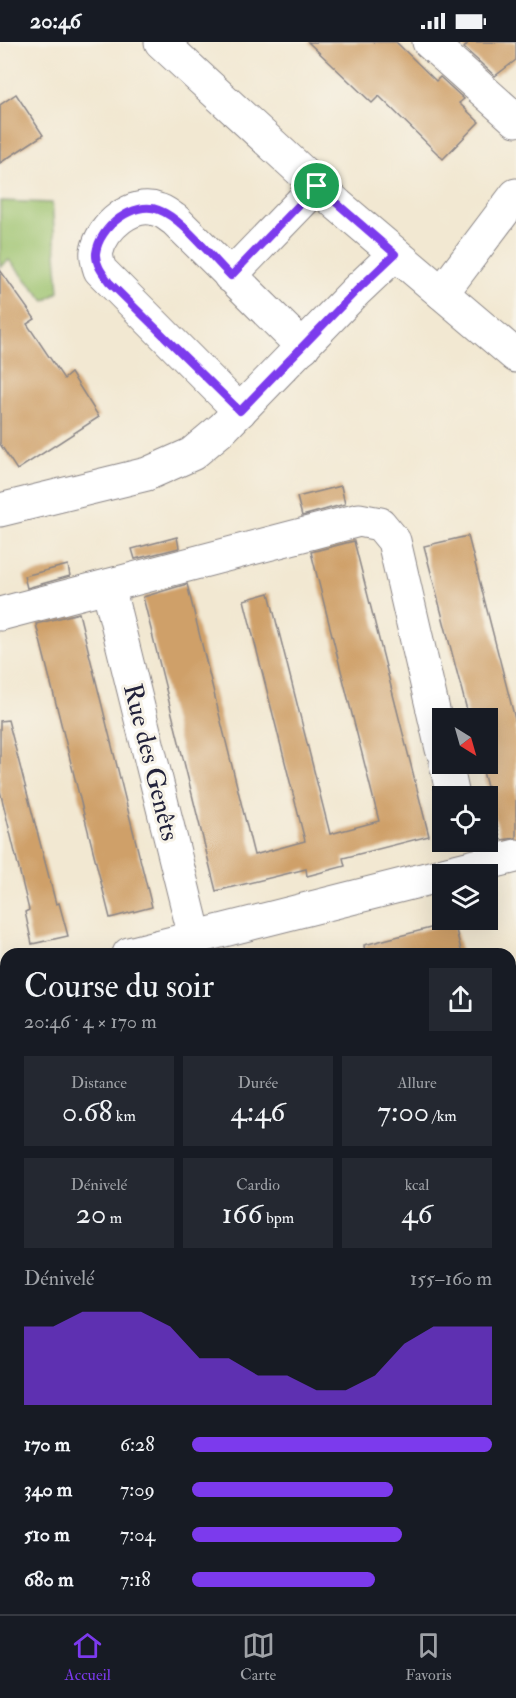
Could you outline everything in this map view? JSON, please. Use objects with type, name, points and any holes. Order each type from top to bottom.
[{"type":"street","points":[[161,42],[317,186],[516,356]]},
{"type":"street","points":[[429,42],[516,120]]},
{"type":"street","points":[[231,276],[317,186]]},
{"type":"street","points":[[442,293],[516,195]]},
{"type":"street","points":[[240,411],[109,282],[100,270],[96,252],[105,232],[120,217],[138,210],[158,209],[175,220],[303,347]]},
{"type":"street","points":[[0,510],[147,474],[192,454],[240,411],[395,254]]},
{"type":"street","points":[[0,614],[359,520],[380,524],[394,541],[433,708]]},
{"type":"street","name":"Rue des Genêts","points":[[108,586],[195,937]]},
{"type":"street","points":[[462,864],[516,856]]},
{"type":"street","points":[[152,948],[432,871]]},
{"type":"green space","points":[[0,201],[52,203],[59,292],[45,301],[9,260],[0,267]]},
{"type":"building","points":[[308,42],[396,42],[436,81],[440,77],[464,99],[459,103],[479,122],[443,159],[379,96],[372,103]]},
{"type":"building","points":[[469,42],[516,42],[516,60],[495,76],[464,48]]},
{"type":"building","points":[[16,94],[43,135],[0,163],[0,105]]},
{"type":"building","points":[[0,270],[35,319],[27,324],[64,379],[71,373],[99,417],[17,470],[0,444]]},
{"type":"building","points":[[341,486],[345,504],[302,516],[297,497]]},
{"type":"building","points":[[468,536],[516,723],[516,838],[501,840],[498,829],[498,786],[487,786],[484,774],[498,774],[498,708],[466,708],[424,546]]},
{"type":"building","points":[[177,537],[179,548],[135,559],[132,549]]},
{"type":"building","points":[[354,541],[429,836],[343,858],[345,866],[307,876],[306,869],[216,891],[143,597],[187,584],[254,855],[305,841],[244,600],[269,593],[330,834],[379,821],[311,552]]},
{"type":"building","points":[[68,565],[70,576],[27,588],[24,576]]},
{"type":"building","points":[[79,613],[152,907],[110,918],[36,624]]},
{"type":"building","points":[[8,720],[56,904],[59,903],[68,936],[32,944],[25,912],[29,910],[0,791],[0,721]]},
{"type":"building","points":[[432,928],[432,930],[456,930],[460,948],[364,948],[364,945]]},
{"type":"route","points":[[317,186],[395,254],[240,411],[109,282],[100,270],[96,252],[105,232],[120,217],[138,210],[158,209],[175,220],[231,276],[317,186]]}]
